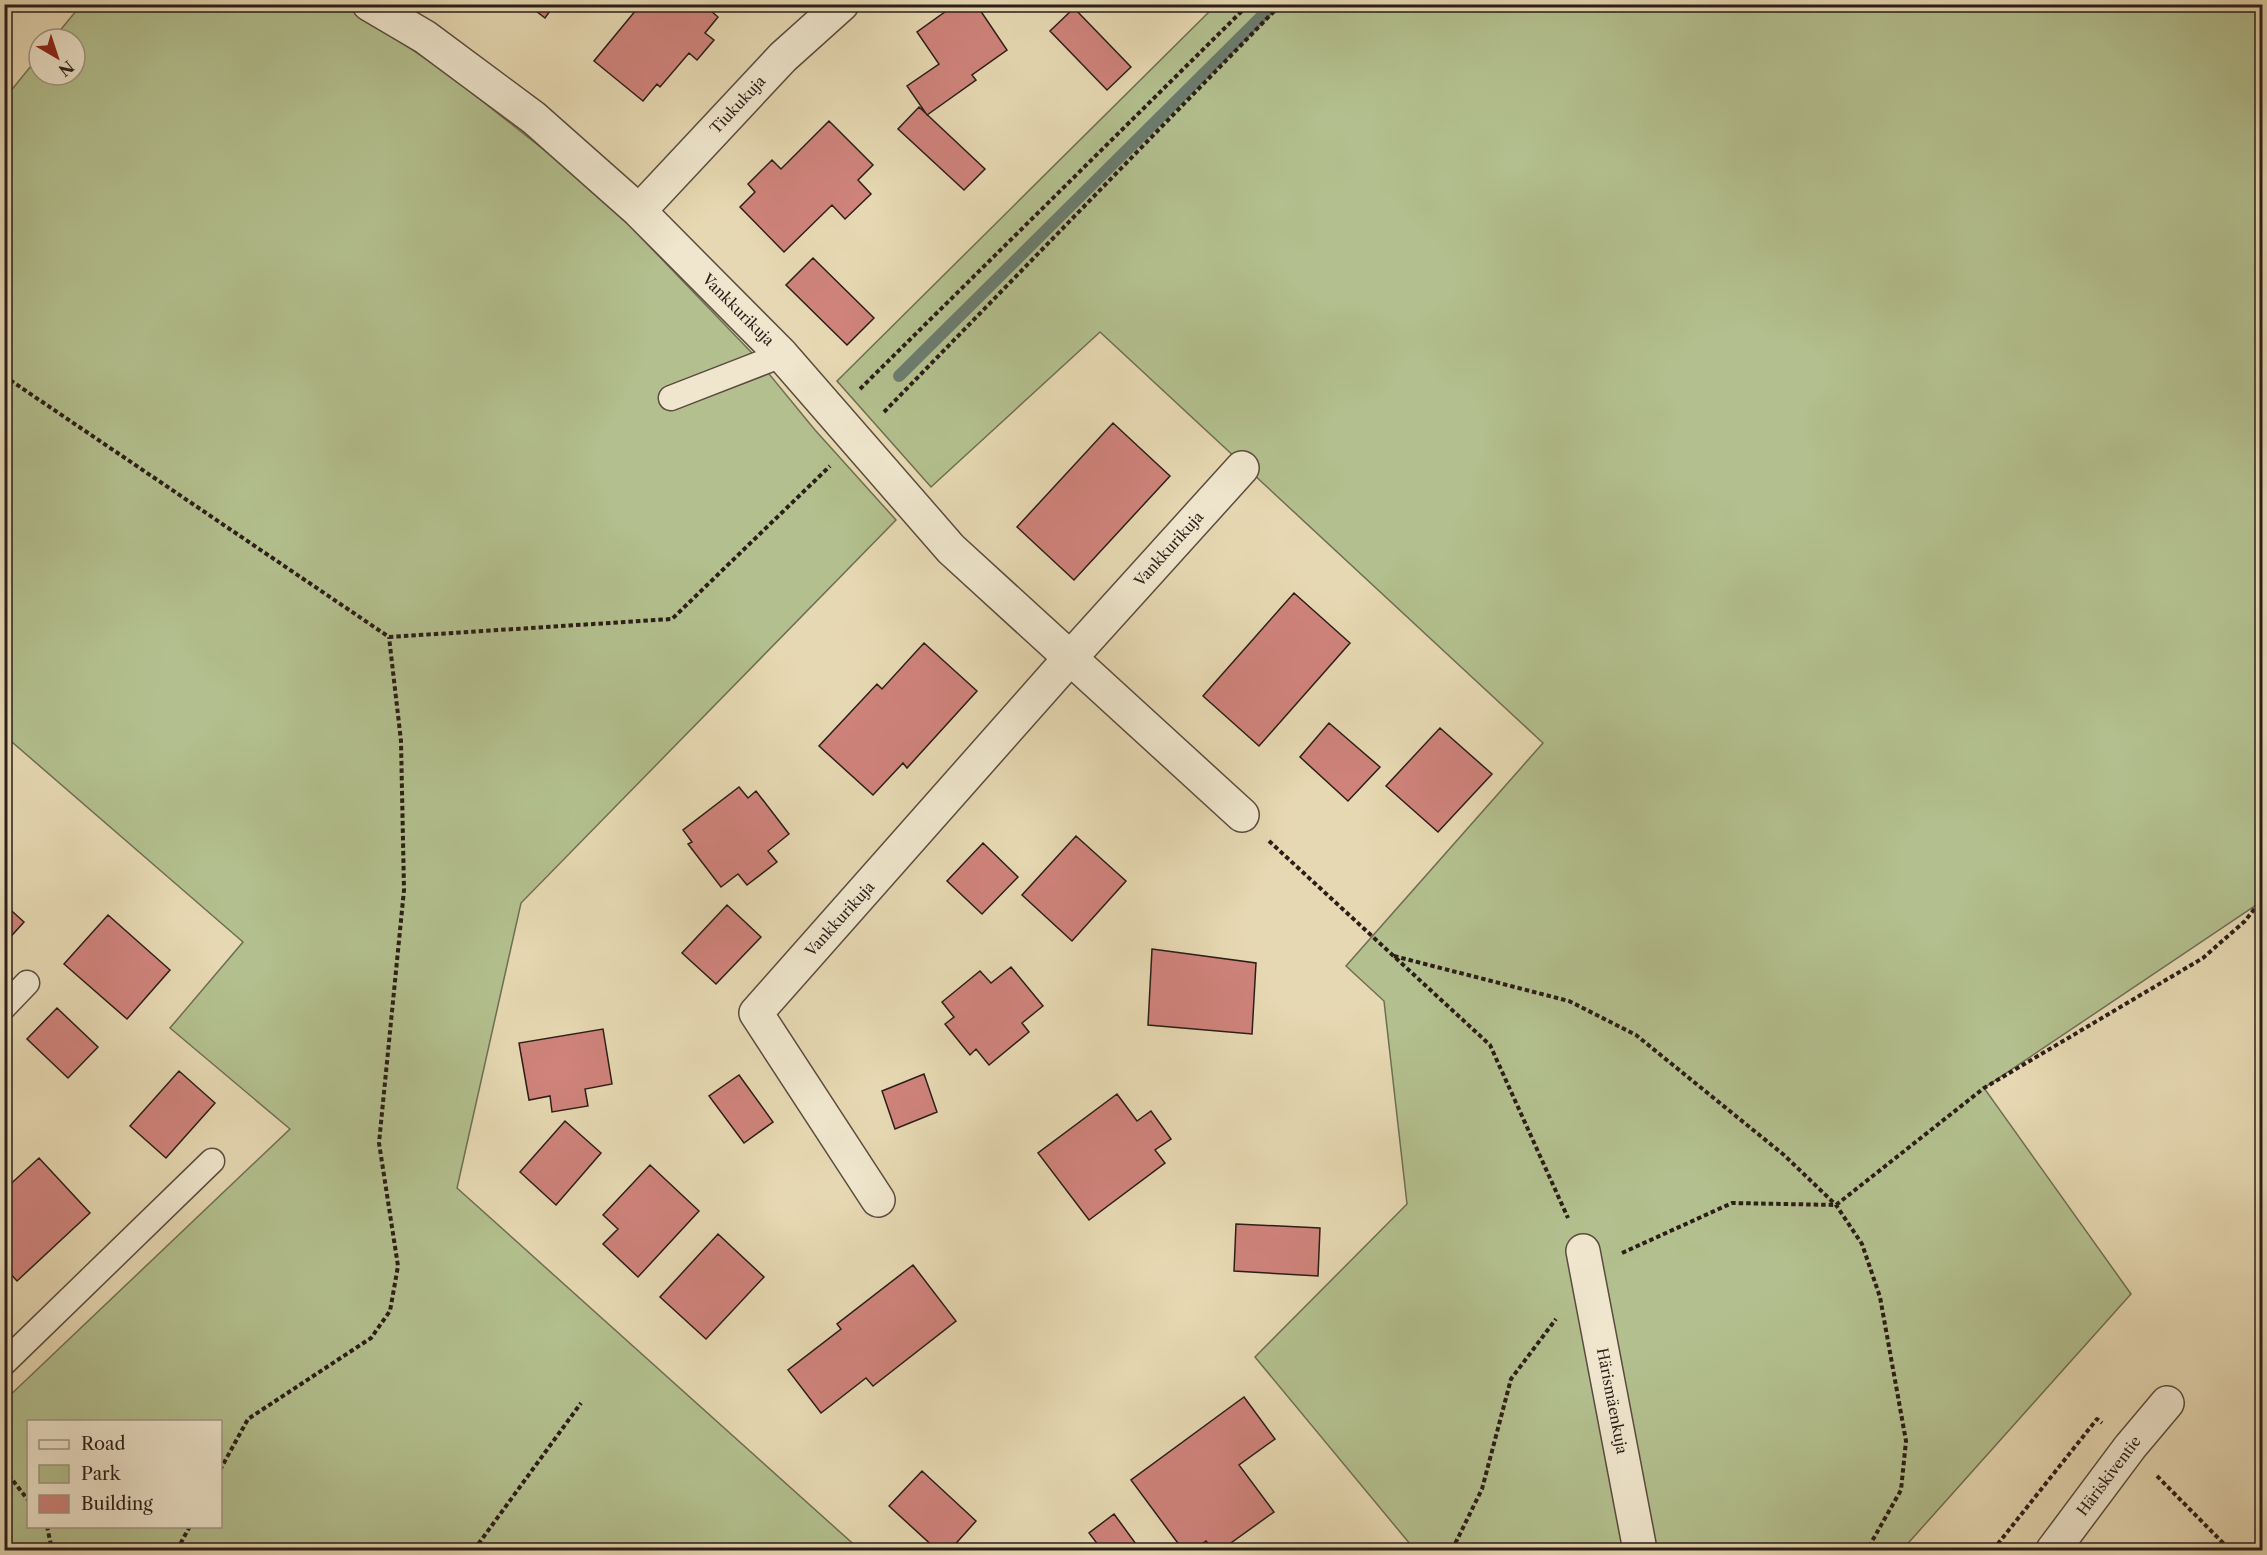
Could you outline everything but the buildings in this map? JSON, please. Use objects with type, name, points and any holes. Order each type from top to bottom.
[{"type":"street","name":"Vankkurikuja","points":[[369,4],[425,38],[534,118],[639,211],[782,355],[951,549],[1242,815]]},
{"type":"street","name":"Tiukukuja","points":[[639,211],[783,57],[842,4]]},
{"type":"street","name":"Vankkurikuja","points":[[878,1200],[756,1013],[1071,657],[1242,468]]},
{"type":"street","name":"Härismäenkuja","points":[[1583,1251],[1640,1551]]},
{"type":"street","name":"Häriskiventie","points":[[2053,1551],[2130,1448],[2167,1403]]},
{"type":"lane","points":[[671,398],[782,355]]},
{"type":"lane","points":[[4,1007],[27,982]]},
{"type":"lane","points":[[4,1363],[212,1161]]},
{"type":"path","points":[[834,415],[1249,4]]},
{"type":"path","points":[[2257,4],[2262,11]]},
{"type":"path","points":[[222,1466],[248,1419],[371,1338],[390,1311],[398,1266],[379,1143],[404,890],[401,741],[389,637]]},
{"type":"path","points":[[1242,815],[1490,1045],[1583,1251]]},
{"type":"path","points":[[1836,1205],[1984,1088],[2203,958],[2245,921],[2262,899]]},
{"type":"path","points":[[1394,956],[1569,1001],[1636,1035],[1784,1155],[1836,1205],[1862,1244],[1880,1297],[1906,1441],[1901,1490],[1867,1551]]},
{"type":"path","points":[[474,1551],[581,1403]]},
{"type":"path","points":[[2130,1448],[2230,1551]]},
{"type":"path","points":[[4,1469],[27,1499]]},
{"type":"path","points":[[47,1528],[52,1551]]},
{"type":"path","points":[[177,1551],[189,1528]]},
{"type":"green space","points":[[81,5],[345,5],[443,70],[553,157],[628,224],[751,352],[815,430],[896,520],[521,903],[457,1188],[860,1550],[5,1550],[5,1400],[290,1129],[170,1028],[243,942],[5,736],[5,98],[27,71],[27,87],[87,87],[87,27],[63,27]]},
{"type":"green space","points":[[1216,5],[2262,5],[2262,901],[1984,1088],[2131,1294],[1902,1550],[1415,1550],[1255,1357],[1407,1204],[1384,1001],[1346,966],[1543,743],[1100,332],[931,487],[837,381]]},
{"type":"waterway","points":[[899,376],[1274,4]]}]
